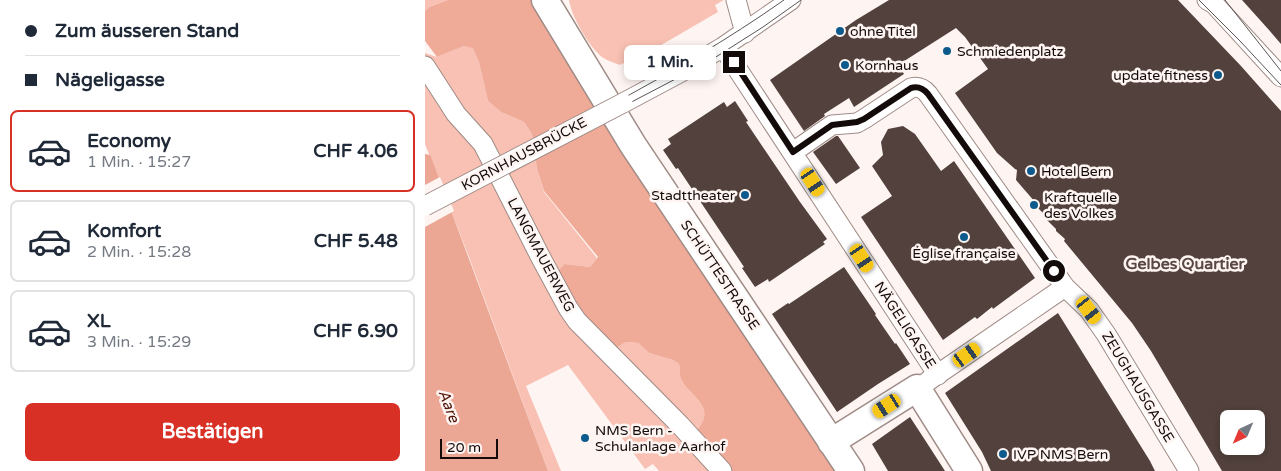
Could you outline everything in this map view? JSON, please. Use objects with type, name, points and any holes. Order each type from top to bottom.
[{"type":"street","name":"SCHÜTTESTRASSE","points":[[545,0],[633,145],[851,471]]},
{"type":"street","points":[[736,0],[745,33]]},
{"type":"street","name":"KORNHAUSBRÜCKE","points":[[425,206],[683,70],[745,33],[791,0]]},
{"type":"street","points":[[1211,1],[1281,77]]},
{"type":"street","name":"NÄGELIGASSE","points":[[723,46],[793,152],[927,381],[969,471]]},
{"type":"street","name":"LANGMAUERWEG","points":[[425,66],[456,114],[483,144],[545,266],[577,322],[680,425],[722,471]]},
{"type":"street","name":"ZEUGHAUSGASSE","points":[[793,152],[832,125],[857,122],[923,81],[928,94],[1065,286],[1089,310],[1106,334],[1189,471]]},
{"type":"street","points":[[831,442],[927,381],[1065,286]]},
{"type":"shaded area","points":[[425,0],[448,0],[429,7],[425,11]]},
{"type":"shaded area","points":[[448,0],[542,0],[623,149],[670,225],[835,471],[723,471],[697,430],[703,421],[703,406],[683,383],[679,364],[673,360],[649,353],[639,343],[626,342],[616,348],[604,349],[560,279],[559,270],[565,264],[590,267],[598,257],[544,191],[537,169],[532,134],[524,122],[501,112],[488,101],[479,62],[473,48],[464,46],[437,57],[425,41],[425,11],[429,7]]},
{"type":"shaded area","points":[[569,0],[724,0],[715,5],[718,12],[625,66],[623,63],[620,65],[611,62],[597,53],[577,23]]},
{"type":"shaded area","points":[[464,46],[473,47],[479,62],[488,101],[501,112],[524,122],[532,134],[537,169],[544,192],[597,258],[590,267],[565,264],[616,348],[626,342],[640,343],[649,353],[673,360],[679,364],[683,383],[703,406],[703,421],[697,430],[721,471],[659,471],[653,464],[645,469],[568,365],[526,386],[561,471],[548,471],[425,144],[425,53],[437,57]]},
{"type":"water","name":"Aare","points":[[425,154],[431,157],[548,471],[425,471]]},
{"type":"pier","points":[[440,177],[454,211],[425,227],[425,185]]},
{"type":"building","points":[[889,0],[1178,0],[1281,111],[1281,471],[1222,471],[1151,351],[1132,323],[1064,241],[1065,239],[1044,217],[1044,214],[1035,205],[1035,202],[1016,180],[1017,170],[997,153],[955,93],[988,69],[965,37],[956,28],[898,65],[904,74],[854,107],[849,98],[824,114],[825,116],[804,131],[770,80],[856,20]]},
{"type":"building","points":[[1242,0],[1281,0],[1281,44],[1269,30]]},
{"type":"building","name":"Stadttheater","points":[[735,101],[748,121],[746,122],[827,239],[823,242],[825,244],[769,282],[768,279],[755,287],[742,268],[744,267],[678,168],[676,169],[663,150],[671,144],[668,139],[724,102],[727,107]]},
{"type":"building","name":"Église française","points":[[903,126],[915,134],[941,171],[954,161],[1035,278],[993,309],[992,307],[977,319],[975,317],[943,340],[861,217],[892,196],[872,166],[883,155],[881,142],[888,129]]},
{"type":"building","points":[[838,136],[860,168],[836,184],[813,152]]},
{"type":"building","points":[[844,267],[910,364],[837,412],[772,314]]},
{"type":"building","points":[[1058,313],[1155,471],[991,471],[982,452],[945,393]]},
{"type":"building","points":[[910,417],[945,471],[888,471],[872,444]]},
{"type":"tram line","points":[[425,201],[653,82],[698,56],[784,0]]},
{"type":"tram line","points":[[425,210],[708,62],[801,0]]},
{"type":"tram line","points":[[1199,0],[1281,85]]},
{"type":"tram line","points":[[1225,0],[1281,71]]},
{"type":"place","name":"ohne Titel","points":[[840,31]]},
{"type":"place","name":"Schmiedenplatz","points":[[947,51]]},
{"type":"place","name":"Kornhaus","points":[[845,65]]},
{"type":"place","name":"update fitness","points":[[1218,75]]},
{"type":"place","name":"Hotel Bern","points":[[1031,171]]},
{"type":"place","name":"Stadttheater","points":[[745,195]]},
{"type":"place","name":"Kraftquelle des Volkes","points":[[1034,205]]},
{"type":"place","name":"Église française","points":[[964,237]]},
{"type":"place","name":"NMS Bern - Schulanlage Aarhof","points":[[585,438]]},
{"type":"place","name":"IVP NMS Bern","points":[[1003,454]]},
{"type":"district","name":"Gelbes Quartier","points":[[1185,264]]},
{"type":"route","points":[[734,62],[793,152],[832,125],[857,122],[911,88],[923,88],[1054,271]]}]
